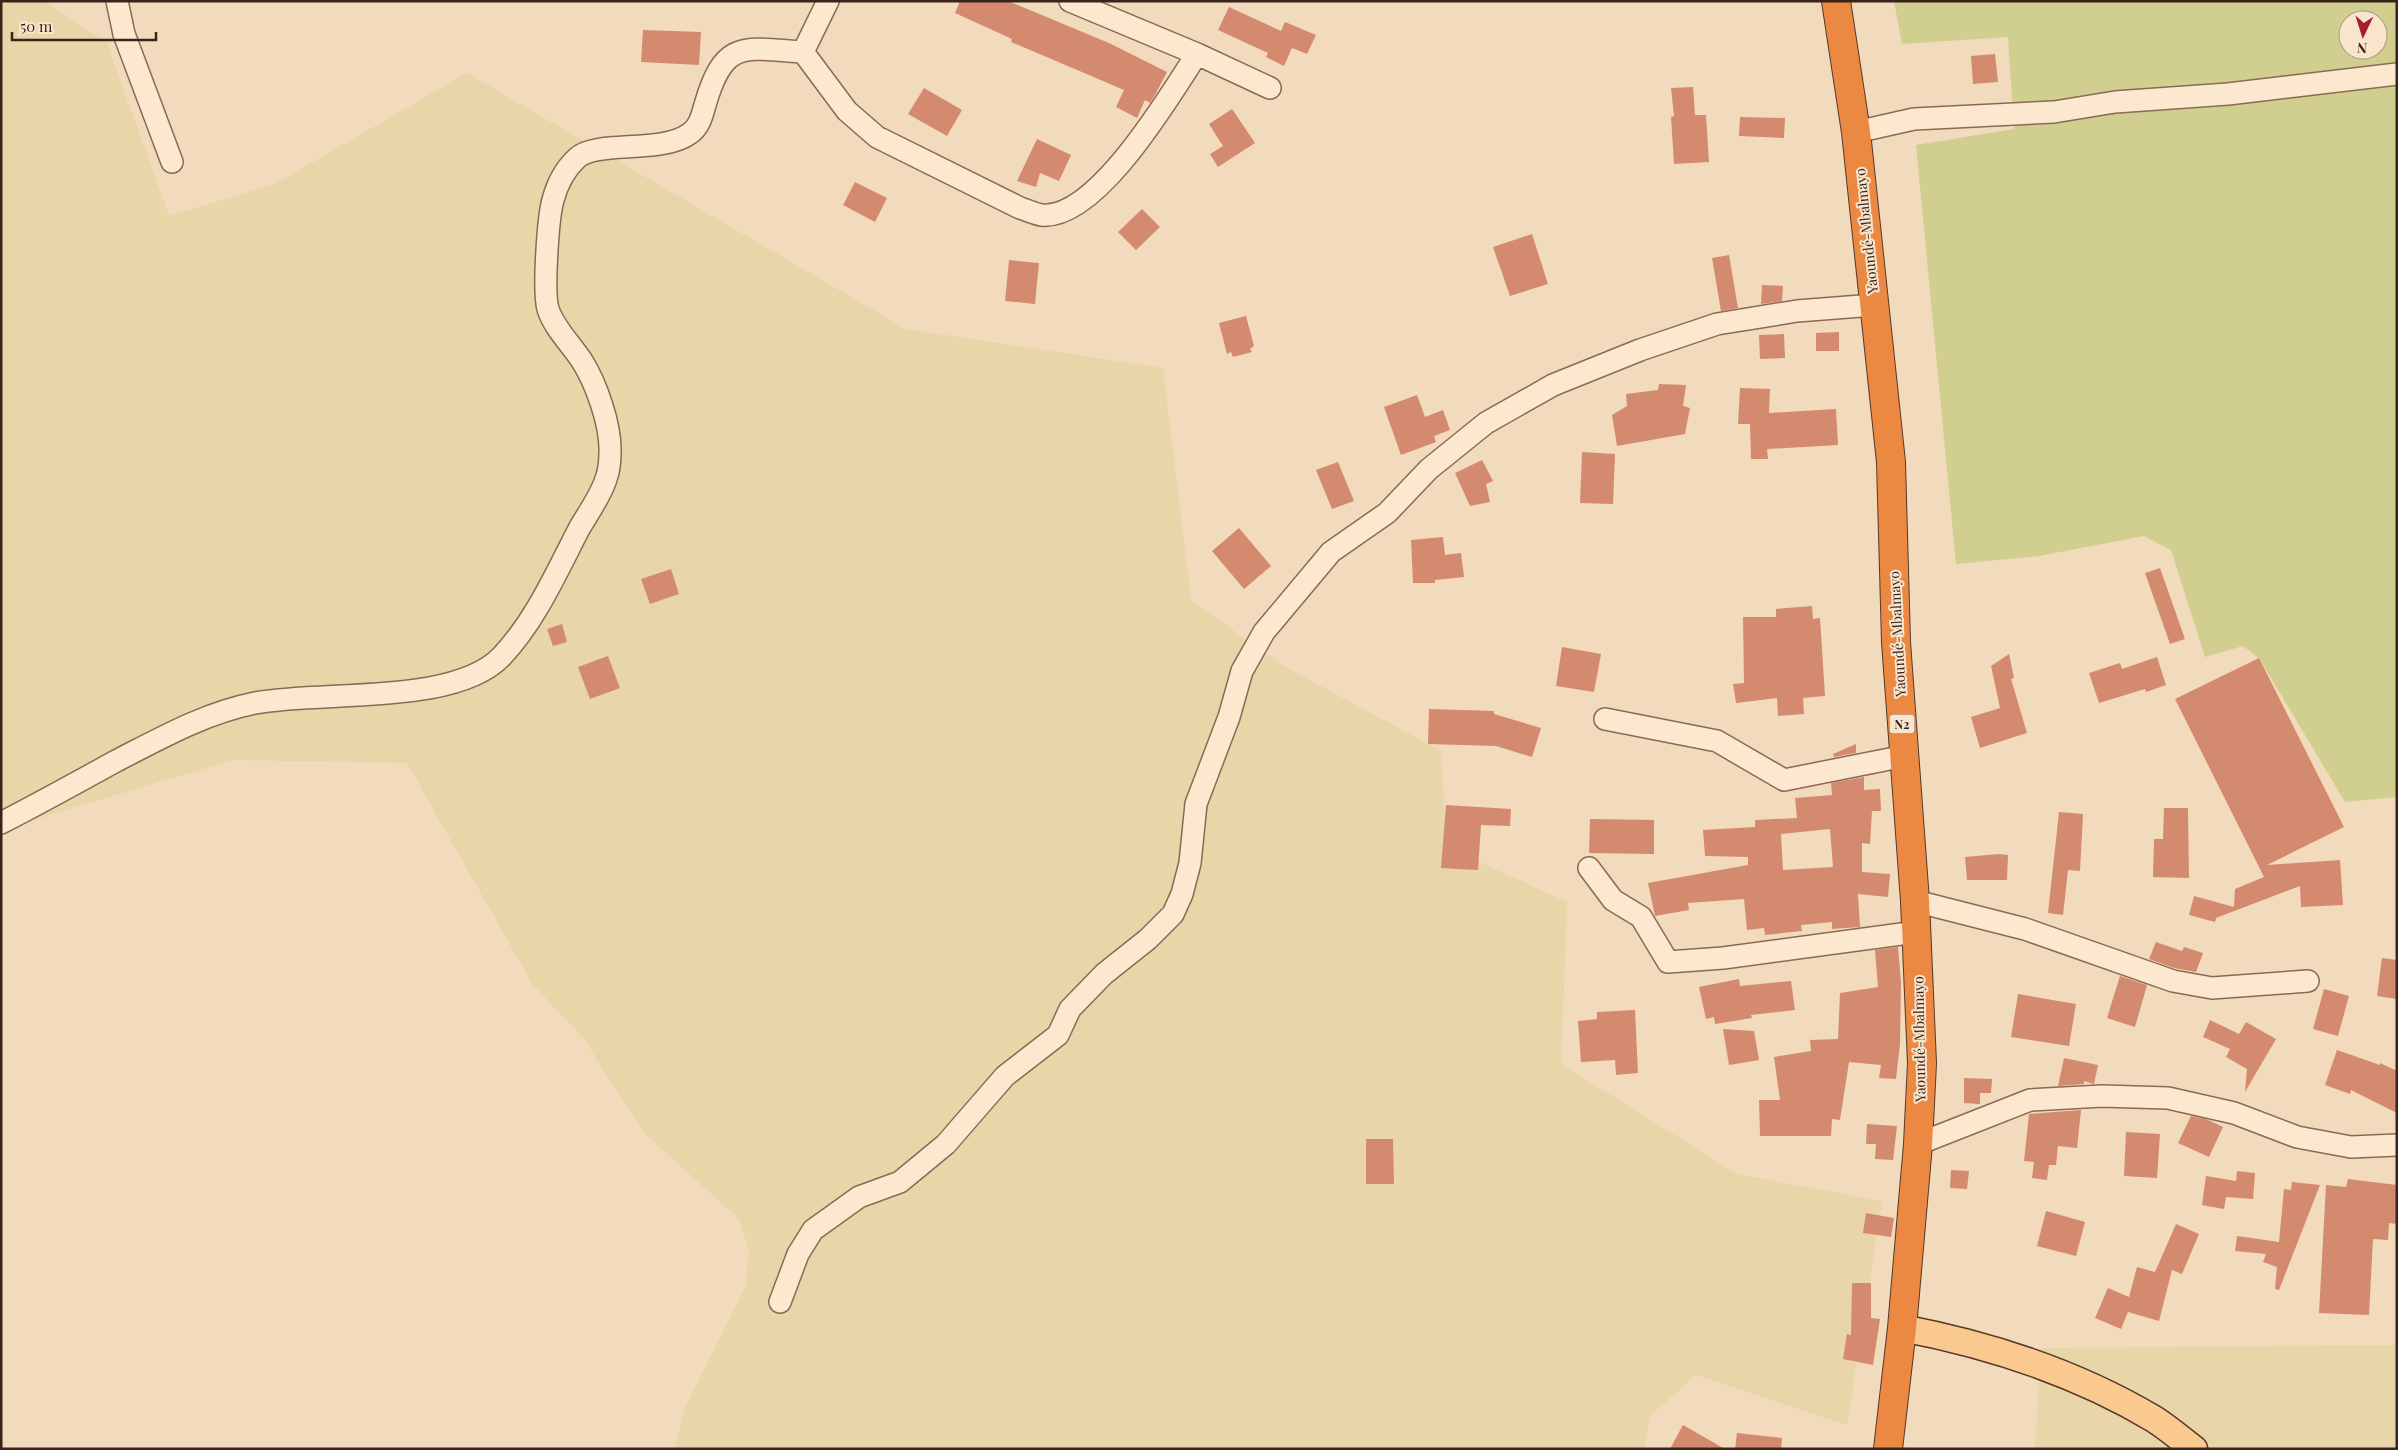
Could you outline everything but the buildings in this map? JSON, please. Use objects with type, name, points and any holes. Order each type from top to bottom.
[{"type":"highway","name":"Yaoundé-Mbalmayo","points":[[1836,1],[1856,132],[1891,462],[1896,642],[1915,902],[1922,1063],[1918,1144],[1902,1328],[1888,1449]]},
{"type":"main road","points":[[1902,1328],[1953,1338],[2002,1352],[2078,1380],[2155,1420],[2194,1449]]},
{"type":"street","points":[[117,1],[124,34],[172,162]]},
{"type":"street","points":[[803,52],[828,1]]},
{"type":"street","points":[[1070,1],[1197,54],[1270,88]]},
{"type":"street","points":[[1,823],[183,726],[256,703],[405,692],[446,684],[482,671],[502,656],[536,610],[606,479],[610,451],[608,427],[595,389],[584,364],[554,322],[546,301],[545,292],[552,204],[559,184],[579,156],[592,150],[633,148],[664,143],[692,134],[700,121],[721,65],[737,51],[747,48],[803,52],[847,112],[877,137],[1020,208],[1042,215],[1060,212],[1086,199],[1117,168],[1163,106],[1197,54]]},
{"type":"street","points":[[1856,132],[1914,119],[2054,112],[2115,102],[2228,94],[2397,74]]},
{"type":"street","points":[[780,1302],[798,1254],[814,1230],[859,1197],[900,1182],[946,1144],[1005,1076],[1058,1035],[1070,1008],[1104,974],[1148,939],[1173,914],[1182,894],[1190,863],[1196,804],[1229,717],[1242,671],[1264,632],[1331,552],[1387,513],[1429,469],[1486,423],[1553,385],[1640,350],[1717,324],[1797,311],[1874,305]]},
{"type":"street","points":[[1605,719],[1718,741],[1784,780],[1905,756]]},
{"type":"street","points":[[1589,868],[1613,900],[1640,916],[1668,962],[1723,958],[1916,932]]},
{"type":"street","points":[[1915,902],[2026,929],[2173,981],[2212,988],[2308,981]]},
{"type":"street","points":[[1918,1144],[2030,1100],[2102,1096],[2168,1098],[2234,1113],[2298,1137],[2351,1147],[2397,1145]]},
{"type":"shaded area","points":[[1,1],[45,1],[107,43],[169,216],[275,184],[467,73],[906,329],[1163,368],[1191,600],[1280,664],[1441,751],[1446,847],[1567,902],[1561,1064],[1737,1174],[1882,1201],[1847,1425],[1696,1375],[1650,1416],[1644,1449],[675,1449],[684,1410],[746,1286],[749,1250],[739,1219],[643,1132],[584,1039],[533,985],[407,763],[233,760],[29,821],[1,835]]},
{"type":"shaded area","points":[[1894,1],[2397,1],[2397,797],[2345,802],[2259,658],[2243,646],[2205,657],[2171,550],[2144,536],[2039,556],[1956,564],[1916,145],[2014,129],[2008,37],[1902,44]]},
{"type":"shaded area","points":[[2397,1345],[2397,1449],[2035,1449],[2041,1348]]}]
